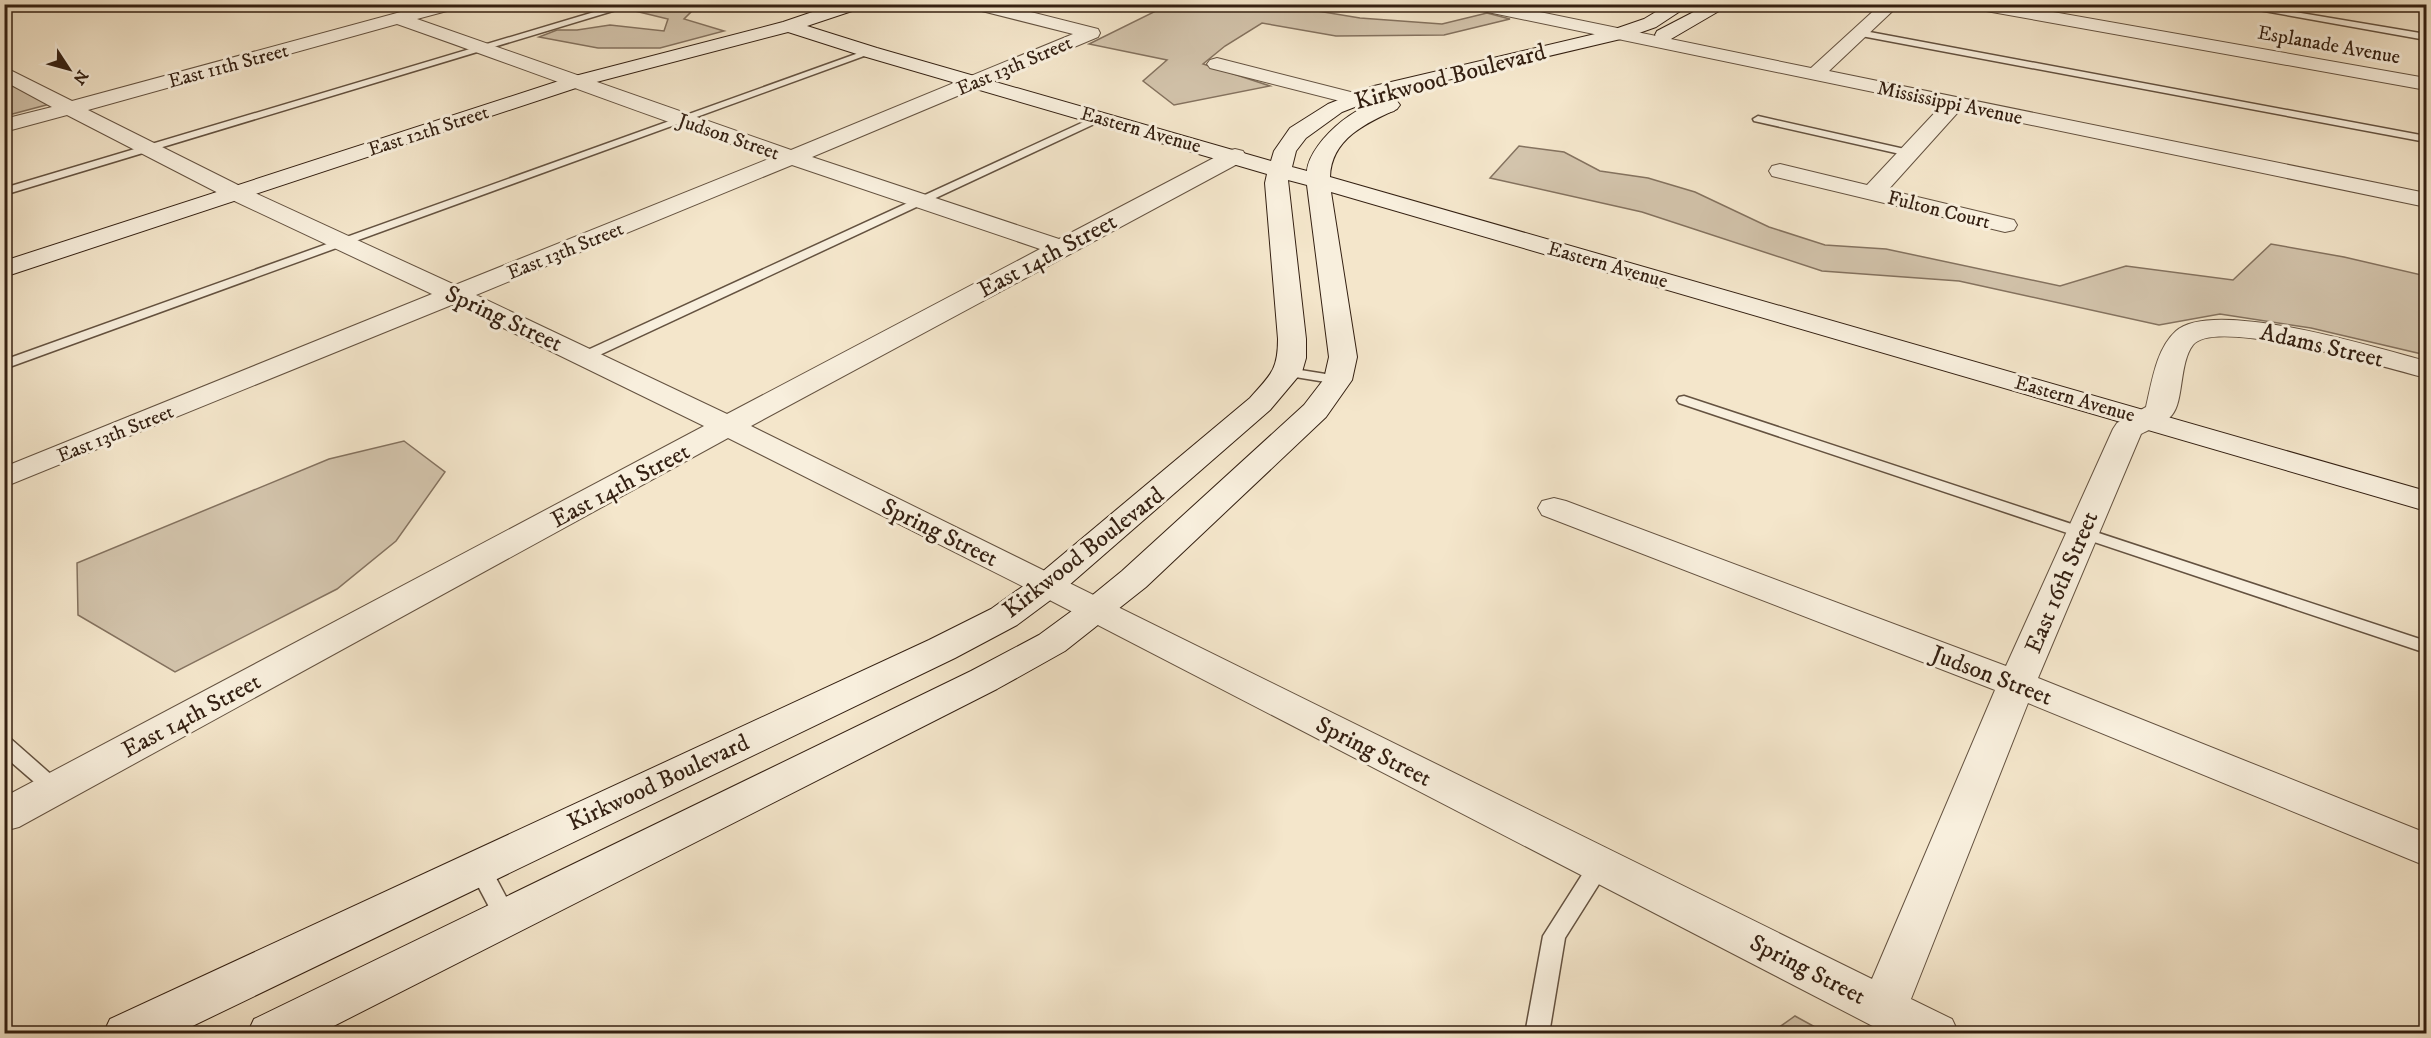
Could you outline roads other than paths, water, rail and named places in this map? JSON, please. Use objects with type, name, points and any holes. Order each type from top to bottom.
[{"type":"street","name":"East 11th Street","points":[[4,126],[452,4]]},
{"type":"street","name":"East 12th Street","points":[[4,269],[578,81],[789,26],[855,4]]},
{"type":"street","name":"East 13th Street","points":[[4,478],[1091,33],[976,4]]},
{"type":"street","name":"Mississippi Avenue","points":[[1473,4],[2427,200]]},
{"type":"street","name":"Kirkwood Boulevard","points":[[1634,37],[1650,23],[1683,4]]},
{"type":"street","name":"Kirkwood Boulevard","points":[[272,1034],[1052,644],[1134,579],[1315,411],[1338,380],[1343,357],[1342,341],[1318,180],[1320,161],[1326,147],[1372,103],[1413,81],[1634,37],[1670,33],[1723,4]]},
{"type":"street","points":[[1815,74],[1892,4]]},
{"type":"street","name":"Esplanade Avenue","points":[[1975,4],[2427,84]]},
{"type":"street","name":"Judson Street","points":[[399,19],[578,81],[681,120],[1061,248]]},
{"type":"street","name":"Eastern Avenue","points":[[789,26],[870,52],[2427,501]]},
{"type":"street","points":[[1217,64],[1372,103]]},
{"type":"street","name":"Spring Street","points":[[6,65],[70,108],[148,150],[586,356],[727,428],[1048,585],[1935,1034]]},
{"type":"street","name":"Kirkwood Boulevard","points":[[127,1034],[942,649],[1004,617],[1048,585],[1260,404],[1288,372],[1292,358],[1292,339],[1276,183],[1279,169],[1285,151],[1298,133],[1335,108],[1372,103]]},
{"type":"street","name":"Fulton Court","points":[[1872,193],[1955,103]]},
{"type":"street","name":"East 14th Street","points":[[4,816],[727,428],[873,346],[1235,156]]},
{"type":"street","name":"Fulton Court","points":[[1780,171],[2006,225]]},
{"type":"street","name":"East 16th Street","points":[[1884,1007],[2017,684],[2128,429],[2160,411],[2170,365],[2180,342],[2192,332],[2216,328]]},
{"type":"street","name":"Adams Street","points":[[2216,328],[2257,329],[2427,369]]},
{"type":"street","name":"Judson Street","points":[[1554,508],[2017,684],[2427,850]]},
{"type":"lane","points":[[4,192],[632,4]]},
{"type":"lane","points":[[2229,4],[2427,37]]},
{"type":"lane","points":[[1859,33],[2427,139]]},
{"type":"lane","points":[[4,365],[870,52]]},
{"type":"lane","points":[[586,356],[1101,117]]},
{"type":"lane","points":[[1758,119],[1909,153]]},
{"type":"lane","points":[[1288,372],[1338,380]]},
{"type":"lane","points":[[1684,400],[2427,647]]},
{"type":"lane","points":[[4,744],[55,789]]},
{"type":"lane","points":[[1537,1034],[1554,936],[1600,865]]},
{"type":"lane","points":[[479,867],[505,916]]}]
